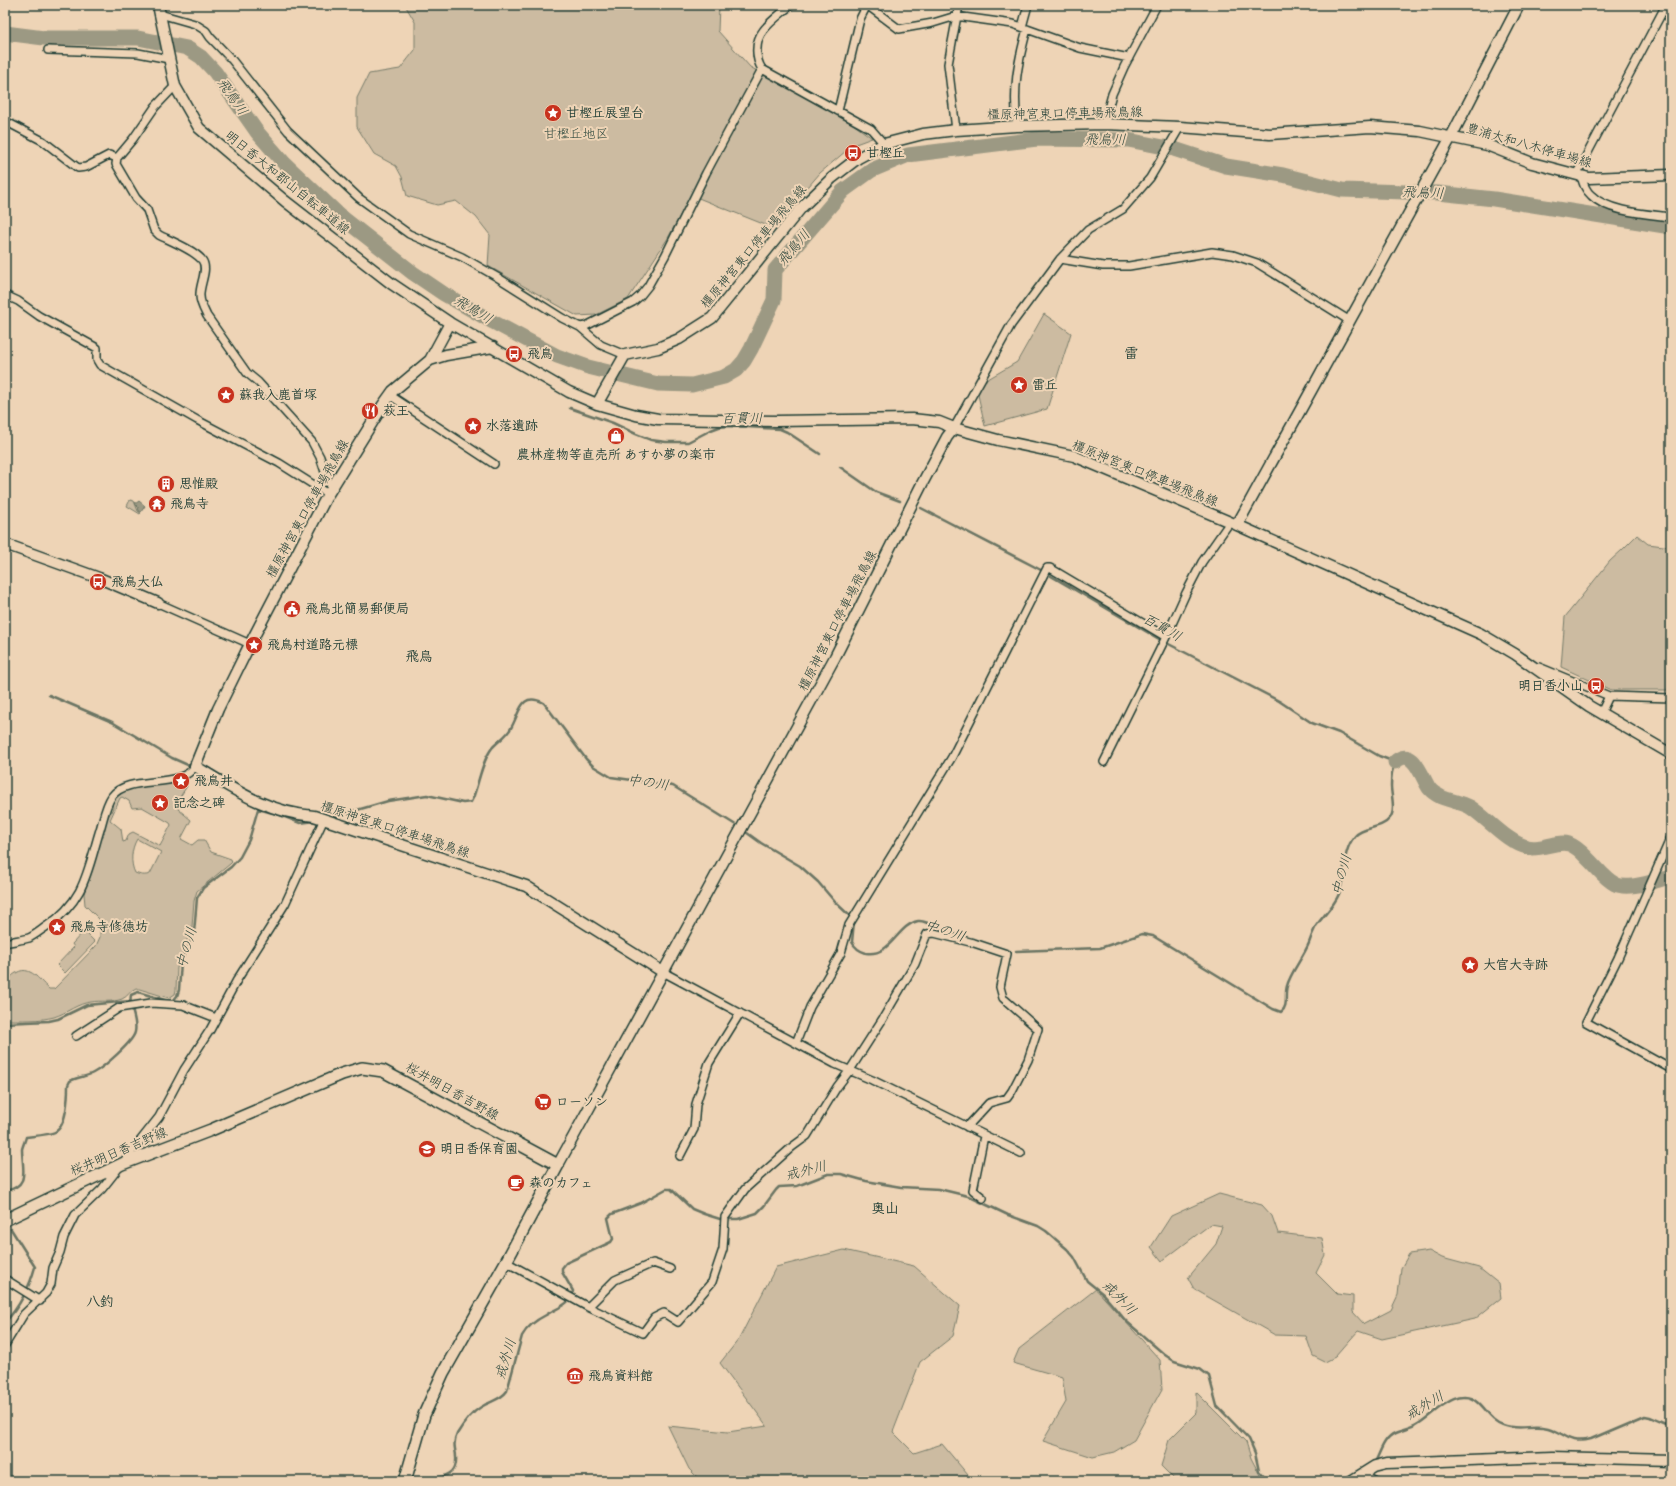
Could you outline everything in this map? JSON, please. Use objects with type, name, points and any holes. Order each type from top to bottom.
[{"type":"main road","points":[[1234,524],[1350,321],[1451,137],[1519,5]]},
{"type":"main road","name":"明日香大和郡山自転車道線","points":[[160,14],[175,86],[199,128],[285,201],[392,284],[450,323]]},
{"type":"main road","name":"橿原神宮東口停車場飛鳥線","points":[[623,358],[658,348],[679,339],[712,318],[801,208],[832,178],[858,158],[884,144],[923,134],[956,130],[1017,126],[1104,124],[1180,127],[1270,134],[1370,127],[1420,131],[1451,137]]},
{"type":"main road","name":"豊浦大和八木停車場線","points":[[1451,137],[1487,145],[1532,163],[1589,178],[1671,175]]},
{"type":"main road","points":[[450,323],[568,392],[597,404],[636,415],[658,418],[777,421],[912,419],[939,422],[954,428]]},
{"type":"main road","name":"橿原神宮東口停車場飛鳥線","points":[[450,323],[430,360],[393,391],[330,490],[218,709],[195,766],[256,802],[300,815],[314,816],[324,819],[526,886],[663,972]]},
{"type":"main road","points":[[430,360],[493,347]]},
{"type":"main road","points":[[597,404],[623,358]]},
{"type":"main road","name":"橿原神宮東口停車場飛鳥線","points":[[558,1165],[741,826],[848,633],[923,482],[947,437],[954,428],[998,440],[1074,456],[1234,524],[1481,634],[1530,663],[1601,713],[1671,754]]},
{"type":"main road","points":[[5,544],[99,578],[158,603]]},
{"type":"main road","name":"桜井明日香吉野線","points":[[5,1220],[122,1164],[211,1130],[342,1074],[362,1068],[383,1071],[558,1165]]},
{"type":"main road","points":[[405,1481],[424,1415],[443,1373],[506,1262],[558,1165]]},
{"type":"main road","points":[[1351,1481],[1375,1466],[1387,1463],[1552,1457],[1671,1460]]},
{"type":"street","points":[[791,5],[762,31],[757,46],[758,63],[762,69],[871,129],[884,144]]},
{"type":"street","points":[[838,111],[860,20],[866,5],[899,29],[933,23],[956,16],[1013,24],[1080,48],[1129,58]]},
{"type":"street","points":[[956,130],[948,64],[959,5]]},
{"type":"street","points":[[1017,126],[1015,95],[1016,74],[1028,5]]},
{"type":"street","points":[[1104,124],[1112,94],[1157,5]]},
{"type":"street","points":[[1666,5],[1579,176],[1591,196],[1600,202],[1614,208],[1671,217]]},
{"type":"street","points":[[160,14],[195,24],[206,31],[232,60],[288,132],[359,198],[409,234],[462,257],[497,277],[562,318],[580,327],[601,345],[623,358]]},
{"type":"street","points":[[48,50],[138,54],[169,62]]},
{"type":"street","points":[[580,327],[586,326],[632,302],[640,296],[648,286],[665,256],[706,173],[762,69]]},
{"type":"street","points":[[175,86],[155,107],[133,139],[117,158],[116,164],[136,198],[147,210],[154,230],[159,235],[196,255],[202,261],[204,269],[200,297],[202,306],[207,316],[247,373],[258,382],[312,442],[320,457],[330,490]]},
{"type":"street","points":[[5,121],[43,141],[78,168],[86,167],[109,154],[117,158]]},
{"type":"street","points":[[954,428],[1011,326],[1060,259],[1088,230],[1123,209],[1150,178],[1180,127]]},
{"type":"street","points":[[1060,259],[1103,266],[1129,266],[1212,252],[1233,255],[1257,263],[1350,321]]},
{"type":"street","points":[[5,295],[18,301],[39,316],[97,348],[97,360],[100,365],[209,426],[259,451],[330,490]]},
{"type":"street","points":[[390,396],[494,464]]},
{"type":"street","points":[[1104,762],[1202,562],[1234,524]]},
{"type":"street","points":[[796,1043],[810,1007],[841,953],[849,925],[952,757],[1045,571],[1050,568],[1166,637]]},
{"type":"street","points":[[158,603],[250,644]]},
{"type":"street","points":[[1530,663],[1609,696],[1671,698]]},
{"type":"street","points":[[1601,713],[1609,696]]},
{"type":"street","points":[[5,943],[30,937],[58,919],[71,906],[82,887],[106,809],[116,791],[125,786],[179,777],[191,773],[195,766]]},
{"type":"street","points":[[5,1345],[24,1314],[46,1294],[51,1284],[53,1268],[60,1252],[64,1237],[76,1215],[102,1189],[159,1116],[237,980],[285,904],[324,819]]},
{"type":"street","points":[[1671,837],[1618,958],[1586,1022],[1671,1070]]},
{"type":"street","points":[[506,1262],[588,1307],[643,1333],[654,1318],[664,1313],[678,1322],[712,1282],[723,1249],[724,1220],[745,1190],[792,1147],[807,1136],[837,1087],[850,1070],[882,1020],[915,964],[928,934],[934,933],[974,943],[1007,954],[1000,987],[1003,998],[1038,1029],[1028,1060],[1007,1098],[988,1103],[967,1127]]},
{"type":"street","points":[[663,972],[796,1043],[1021,1153]]},
{"type":"street","points":[[76,1036],[119,1008],[151,1003],[183,1005],[216,1018]]},
{"type":"street","points":[[680,1156],[694,1129],[696,1104],[709,1063],[740,1013]]},
{"type":"street","points":[[983,1198],[973,1190],[984,1136]]},
{"type":"street","points":[[588,1307],[615,1280],[653,1263],[670,1270]]},
{"type":"street","points":[[5,1279],[40,1301]]},
{"type":"street","points":[[1363,1474],[1377,1481]]},
{"type":"green space","name":"甘樫丘地区","points":[[405,5],[719,5],[718,31],[750,67],[853,124],[872,138],[853,145],[820,173],[773,228],[691,195],[668,238],[628,299],[596,315],[577,316],[488,266],[490,235],[476,217],[456,201],[437,205],[407,196],[402,177],[396,166],[374,154],[357,127],[357,98],[369,74],[400,69],[415,50],[415,22]]},
{"type":"green space","points":[[1044,314],[1071,333],[1047,409],[985,426],[976,386],[1017,362]]},
{"type":"green space","points":[[130,500],[134,501],[138,511],[141,513],[140,514],[127,506]]},
{"type":"green space","points":[[1637,535],[1648,544],[1671,547],[1671,684],[1667,690],[1611,690],[1561,667],[1565,617],[1610,561]]},
{"type":"green space","points":[[180,781],[187,786],[180,797],[181,803],[178,809],[191,820],[181,839],[192,845],[198,840],[204,840],[211,852],[231,859],[232,862],[197,891],[194,901],[192,926],[177,968],[175,994],[169,998],[136,988],[122,999],[86,1003],[54,1017],[36,1020],[5,1020],[4,999],[6,986],[8,980],[12,976],[21,971],[28,971],[33,973],[49,989],[54,989],[96,946],[100,937],[100,920],[85,905],[84,894],[103,826],[113,808],[112,803],[114,798],[124,790]],"holes":[[[122,797],[129,801],[132,808],[142,807],[170,823],[171,825],[160,846],[133,832],[129,834],[126,841],[123,842],[121,829],[110,820],[120,798]],[[137,839],[161,852],[150,874],[144,875],[135,873],[133,869],[133,847]]]},
{"type":"green space","points":[[84,931],[95,942],[65,973],[57,965],[74,947],[72,944]]},
{"type":"green space","points":[[1219,1194],[1262,1205],[1272,1216],[1278,1233],[1322,1238],[1325,1255],[1316,1273],[1337,1294],[1353,1296],[1353,1312],[1364,1324],[1391,1310],[1398,1295],[1401,1268],[1409,1254],[1429,1251],[1442,1258],[1479,1268],[1499,1284],[1501,1298],[1475,1319],[1382,1339],[1358,1331],[1335,1357],[1325,1362],[1313,1356],[1306,1336],[1275,1335],[1194,1289],[1188,1278],[1216,1244],[1222,1226],[1211,1224],[1162,1261],[1151,1247],[1171,1216]]},
{"type":"green space","points":[[844,1250],[914,1266],[960,1306],[953,1336],[920,1362],[893,1432],[914,1453],[942,1444],[973,1481],[701,1481],[689,1469],[668,1426],[728,1432],[767,1426],[720,1363],[739,1339],[776,1267]]},
{"type":"green space","points":[[1096,1289],[1160,1360],[1162,1389],[1134,1440],[1114,1452],[1093,1457],[1043,1441],[1066,1402],[1062,1377],[1013,1363],[1019,1349]]},
{"type":"green space","points":[[1196,1392],[1246,1442],[1251,1458],[1263,1481],[1176,1481],[1161,1466],[1169,1440],[1196,1413]]},
{"type":"shaded area","points":[[139,501],[145,506],[141,512],[135,504]]},
{"type":"waterway","name":"飛鳥川","points":[[5,33],[44,38],[138,38],[187,48],[201,57],[215,72],[257,132],[284,163],[339,215],[413,273],[444,294],[557,356],[588,367],[658,384],[692,385],[724,377],[736,370],[744,361],[751,349],[774,300],[775,270],[843,191],[872,170],[908,155],[1037,139],[1128,140],[1174,149],[1226,166],[1283,175],[1342,190],[1438,193],[1494,199],[1671,227]]},
{"type":"waterway","name":"百貫川","points":[[570,408],[613,423],[651,440],[666,442],[688,442],[719,427],[729,426],[780,429],[820,454]]},
{"type":"waterway","name":"百貫川","points":[[840,467],[876,492],[900,501]]},
{"type":"waterway","name":"中の川","points":[[921,508],[1039,569],[1159,639],[1279,701],[1312,723],[1339,733],[1379,756],[1395,762],[1391,779],[1393,807],[1392,815],[1386,822],[1359,833],[1351,842],[1346,857],[1339,894],[1316,926],[1306,949],[1291,976],[1286,989],[1286,1004],[1281,1012],[1273,1009],[1153,936],[1142,934],[1100,948],[1016,951]]},
{"type":"waterway","points":[[49,695],[112,722],[172,758],[190,766]]},
{"type":"waterway","name":"中の川","points":[[333,817],[388,801],[427,795],[463,803],[471,802],[483,765],[492,748],[509,731],[522,705],[530,700],[536,700],[544,703],[586,759],[593,766],[611,777],[673,786],[739,827]]},
{"type":"waterway","name":"中の川","points":[[1395,762],[1401,758],[1407,757],[1412,760],[1433,792],[1448,800],[1470,807],[1512,841],[1520,845],[1538,848],[1559,843],[1569,844],[1581,851],[1608,879],[1621,886],[1634,886],[1671,877]]},
{"type":"waterway","name":"中の川","points":[[5,1191],[13,1189],[22,1181],[22,1149],[26,1137],[45,1135],[55,1132],[62,1124],[66,1110],[68,1085],[70,1081],[98,1070],[117,1054],[133,1036],[136,1027],[130,1000],[131,995],[138,992],[168,1001],[173,1001],[177,996],[179,990],[181,962],[194,933],[197,898],[203,888],[231,867],[240,857],[249,840],[258,809],[280,815],[300,823],[315,821]]},
{"type":"waterway","name":"中の川","points":[[743,830],[761,843],[800,866],[818,882],[835,902],[851,917],[854,922],[852,942],[856,948],[861,951],[866,953],[875,953],[882,950],[888,946],[905,928],[918,921],[927,923],[943,932]]},
{"type":"waterway","points":[[5,1023],[49,1021],[58,1019],[87,1005],[130,1001]]},
{"type":"waterway","name":"戒外川","points":[[429,1481],[447,1475],[454,1469],[456,1464],[454,1445],[455,1438],[459,1430],[474,1412],[484,1405],[499,1398],[507,1391],[524,1333],[535,1321],[562,1306],[572,1296],[573,1291],[562,1272],[562,1268],[566,1263],[611,1242],[613,1239],[608,1218],[612,1214],[641,1203],[666,1189],[671,1189],[692,1209],[720,1219],[738,1219],[757,1213],[779,1187],[797,1186],[828,1174],[841,1174],[866,1181],[901,1187],[939,1189],[968,1196],[1008,1215],[1038,1226],[1046,1231],[1067,1249],[1074,1257],[1087,1281],[1103,1294],[1126,1321],[1174,1361],[1200,1369],[1209,1376],[1217,1406],[1249,1439],[1255,1453],[1259,1471],[1268,1481]]},
{"type":"waterway","name":"中の川","points":[[5,1322],[15,1310],[23,1296],[35,1267],[11,1229]]},
{"type":"waterway","name":"戒外川","points":[[1376,1460],[1383,1445],[1391,1435],[1415,1426],[1446,1403],[1463,1397],[1471,1398],[1478,1403],[1492,1418],[1508,1427],[1548,1428],[1568,1438],[1578,1441],[1591,1439],[1645,1416],[1671,1426]]},
{"type":"waterway","name":"戒外川","points":[[1333,1481],[1342,1479]]},
{"type":"place","name":"甘樫丘展望台","points":[[553,113]]},
{"type":"place","name":"甘樫丘","points":[[853,153]]},
{"type":"place","name":"飛鳥","points":[[514,354]]},
{"type":"place","name":"雷丘","points":[[1019,385]]},
{"type":"place","name":"蘇我入鹿首塚","points":[[226,395]]},
{"type":"place","name":"萩王","points":[[370,411]]},
{"type":"place","name":"水落遺跡","points":[[473,426]]},
{"type":"place","name":"農林産物等直売所 あすか夢の楽市","points":[[616,436]]},
{"type":"place","name":"思惟殿","points":[[166,484]]},
{"type":"place","name":"飛鳥寺","points":[[157,504]]},
{"type":"place","name":"飛鳥大仏","points":[[98,582]]},
{"type":"place","name":"飛鳥北簡易郵便局","points":[[292,609]]},
{"type":"place","name":"飛鳥村道路元標","points":[[254,645]]},
{"type":"place","name":"明日香小山","points":[[1596,686]]},
{"type":"place","name":"飛鳥井","points":[[181,781]]},
{"type":"place","name":"記念之碑","points":[[160,803]]},
{"type":"place","name":"飛鳥寺修徳坊","points":[[57,927]]},
{"type":"place","name":"大官大寺跡","points":[[1470,965]]},
{"type":"place","name":"ローソン","points":[[543,1102]]},
{"type":"place","name":"明日香保育園","points":[[427,1149]]},
{"type":"place","name":"森のカフェ","points":[[516,1183]]},
{"type":"place","name":"飛鳥資料館","points":[[575,1376]]},
{"type":"district","name":"雷","points":[[1131,354]]},
{"type":"district","name":"飛鳥","points":[[419,657]]},
{"type":"district","name":"奥山","points":[[885,1209]]},
{"type":"district","name":"八釣","points":[[100,1302]]}]
